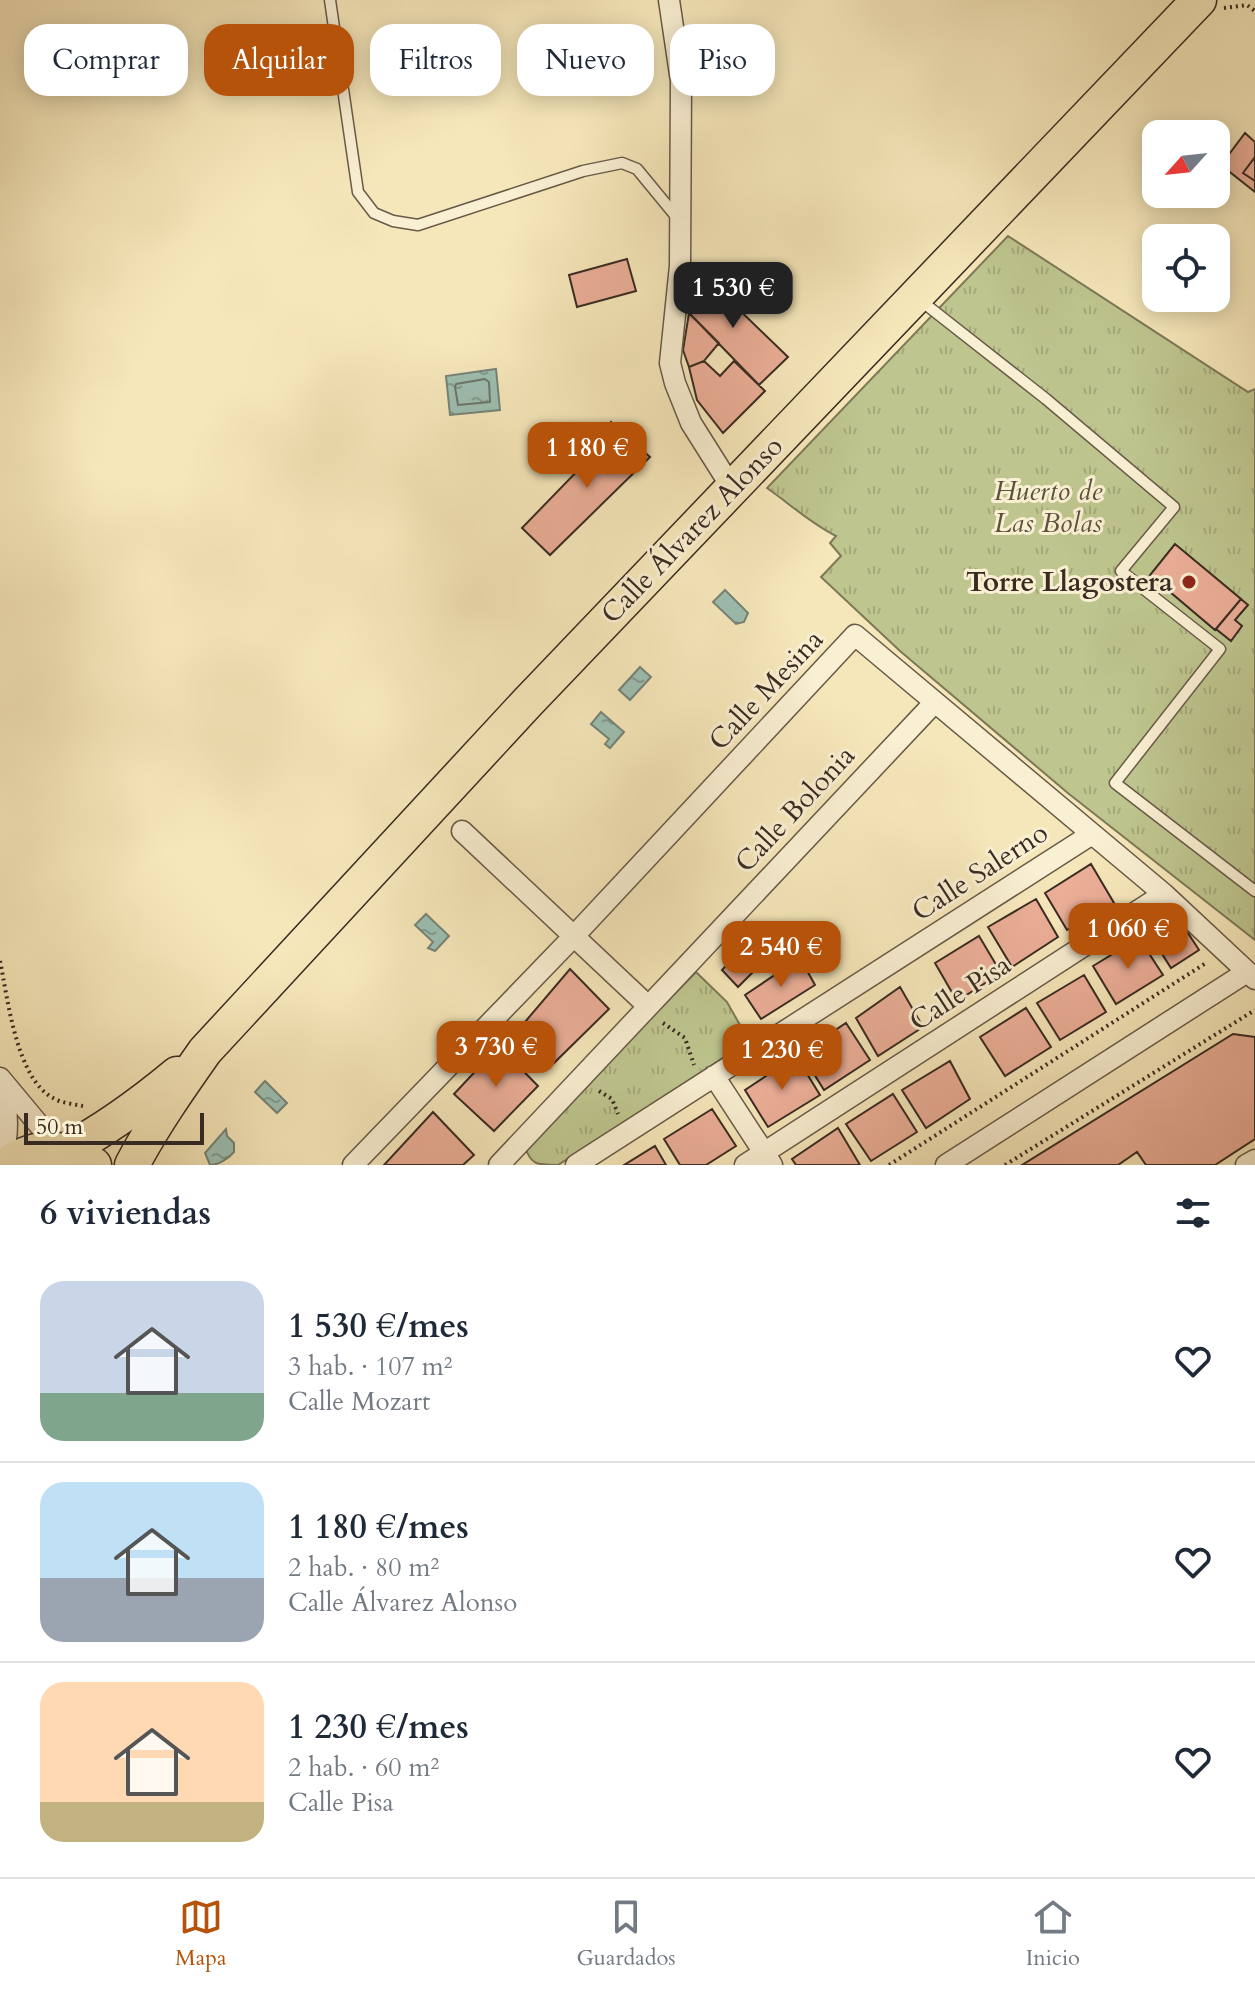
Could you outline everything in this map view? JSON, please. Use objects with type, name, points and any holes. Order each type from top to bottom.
[{"type":"main road","name":"Calle Álvarez Alonso","points":[[132,1165],[184,1079],[205,1051],[431,805],[915,296],[1199,6]]},
{"type":"main road","name":"Calle Álvarez Alonso","points":[[74,1155],[205,1051]]},
{"type":"main road","points":[[7,1165],[38,1150],[74,1155]]},
{"type":"street","points":[[669,0],[681,81],[680,266],[670,363],[691,423],[732,488]]},
{"type":"street","name":"Calle Mesina","points":[[353,1165],[574,936],[855,635],[1164,894],[1251,976]]},
{"type":"street","name":"Calle Bolonia","points":[[499,1165],[935,702]]},
{"type":"street","points":[[462,831],[648,1006]]},
{"type":"street","name":"Calle Salerno","points":[[576,1165],[1092,834]]},
{"type":"street","name":"Calle Pisa","points":[[745,1165],[768,1159],[1164,894]]},
{"type":"street","points":[[958,1162],[1251,976]]},
{"type":"street","points":[[714,1076],[768,1159]]},
{"type":"street","points":[[0,1079],[74,1155]]},
{"type":"street","points":[[0,1079],[4,1091],[7,1133],[1,1165]]},
{"type":"street","points":[[1246,1165],[1255,1160]]},
{"type":"lane","points":[[330,0],[358,192],[374,213],[393,221],[418,225],[583,171],[622,163],[637,169],[680,221]]},
{"type":"lane","points":[[915,296],[1046,399],[1174,507],[1121,571],[1220,649],[1115,783],[1255,891]]},
{"type":"path","points":[[1199,6],[1247,5],[1255,11]]},
{"type":"path","points":[[889,1165],[1224,951]]},
{"type":"path","points":[[0,961],[21,1056],[28,1074],[54,1099],[96,1109],[107,1127]]},
{"type":"path","points":[[648,1006],[658,1020],[685,1038],[695,1067],[714,1076]]},
{"type":"path","points":[[1005,1165],[1255,1010]]},
{"type":"path","points":[[579,1080],[612,1099],[624,1134]]},
{"type":"green space","name":"Huerto de Las Bolas","points":[[1008,236],[1248,392],[1255,389],[1255,940],[1069,794],[900,651],[821,577],[841,556],[830,543],[836,536],[767,488]]},
{"type":"green space","points":[[696,972],[727,1002],[749,1041],[558,1165],[533,1161],[525,1147]]},
{"type":"water","points":[[496,369],[500,410],[450,415],[446,376]]},
{"type":"water","points":[[725,590],[748,613],[744,622],[736,624],[713,602]]},
{"type":"water","points":[[640,667],[651,677],[630,700],[619,690]]},
{"type":"water","points":[[601,712],[624,732],[610,748],[605,744],[609,739],[591,724]]},
{"type":"water","points":[[426,914],[449,936],[435,951],[428,948],[433,942],[415,925]]},
{"type":"water","points":[[265,1081],[287,1103],[277,1113],[255,1092]]},
{"type":"water","points":[[226,1129],[227,1136],[234,1143],[234,1152],[223,1161],[210,1165],[205,1153]]},
{"type":"building","points":[[1245,133],[1255,142],[1255,157],[1243,173],[1255,181],[1255,192],[1230,172],[1230,153]]},
{"type":"building","points":[[1255,157],[1255,181],[1243,173]]},
{"type":"building","points":[[627,259],[636,291],[577,307],[569,275]]},
{"type":"building","points":[[698,270],[788,357],[759,385],[689,313],[691,275]]},
{"type":"building","points":[[689,313],[719,343],[704,361],[689,367],[683,350]]},
{"type":"building","points":[[704,361],[720,376],[734,361],[765,391],[723,433],[697,400],[689,367]]},
{"type":"building","points":[[611,422],[650,457],[550,555],[522,528],[589,459]]},
{"type":"building","name":"Torre Llagostera","points":[[1175,544],[1241,599],[1215,630],[1150,575]]},
{"type":"building","points":[[1241,599],[1248,605],[1235,620],[1242,626],[1231,641],[1216,629]]},
{"type":"building","points":[[1091,864],[1114,903],[1067,930],[1045,893]]},
{"type":"building","points":[[1036,899],[1058,937],[1012,967],[988,927]]},
{"type":"building","points":[[764,925],[783,942],[738,987],[722,970]]},
{"type":"building","points":[[1167,925],[1172,936],[1186,930],[1199,950],[1171,968],[1150,935]]},
{"type":"building","points":[[979,936],[1001,973],[957,1001],[935,963]]},
{"type":"building","points":[[1139,938],[1163,975],[1116,1004],[1093,966]]},
{"type":"building","points":[[800,958],[815,985],[761,1019],[745,995]]},
{"type":"building","points":[[570,969],[609,1009],[554,1063],[519,1029]]},
{"type":"building","points":[[1084,975],[1106,1012],[1060,1040],[1037,1003]]},
{"type":"building","points":[[900,987],[923,1027],[878,1056],[856,1018]]},
{"type":"building","points":[[1026,1008],[1051,1047],[1005,1076],[980,1037]]},
{"type":"building","points":[[846,1023],[870,1060],[824,1090],[801,1053]]},
{"type":"building","points":[[1233,1034],[1255,1037],[1255,1139],[1215,1165],[1146,1165],[1137,1152],[1118,1165],[1022,1165]]},
{"type":"building","points":[[499,1046],[538,1086],[494,1131],[454,1094]]},
{"type":"building","points":[[796,1056],[820,1095],[768,1127],[745,1090]]},
{"type":"building","points":[[950,1061],[970,1099],[926,1128],[902,1090]]},
{"type":"building","points":[[893,1094],[917,1132],[871,1161],[846,1124]]},
{"type":"building","points":[[712,1109],[736,1146],[706,1165],[680,1165],[664,1139]]},
{"type":"building","points":[[433,1112],[474,1155],[463,1165],[384,1165]]},
{"type":"building","points":[[838,1128],[860,1165],[796,1165],[792,1159]]},
{"type":"building","points":[[655,1146],[666,1165],[624,1165]]},
{"type":"place","name":"Torre Llagostera","points":[[1189,582]]}]
